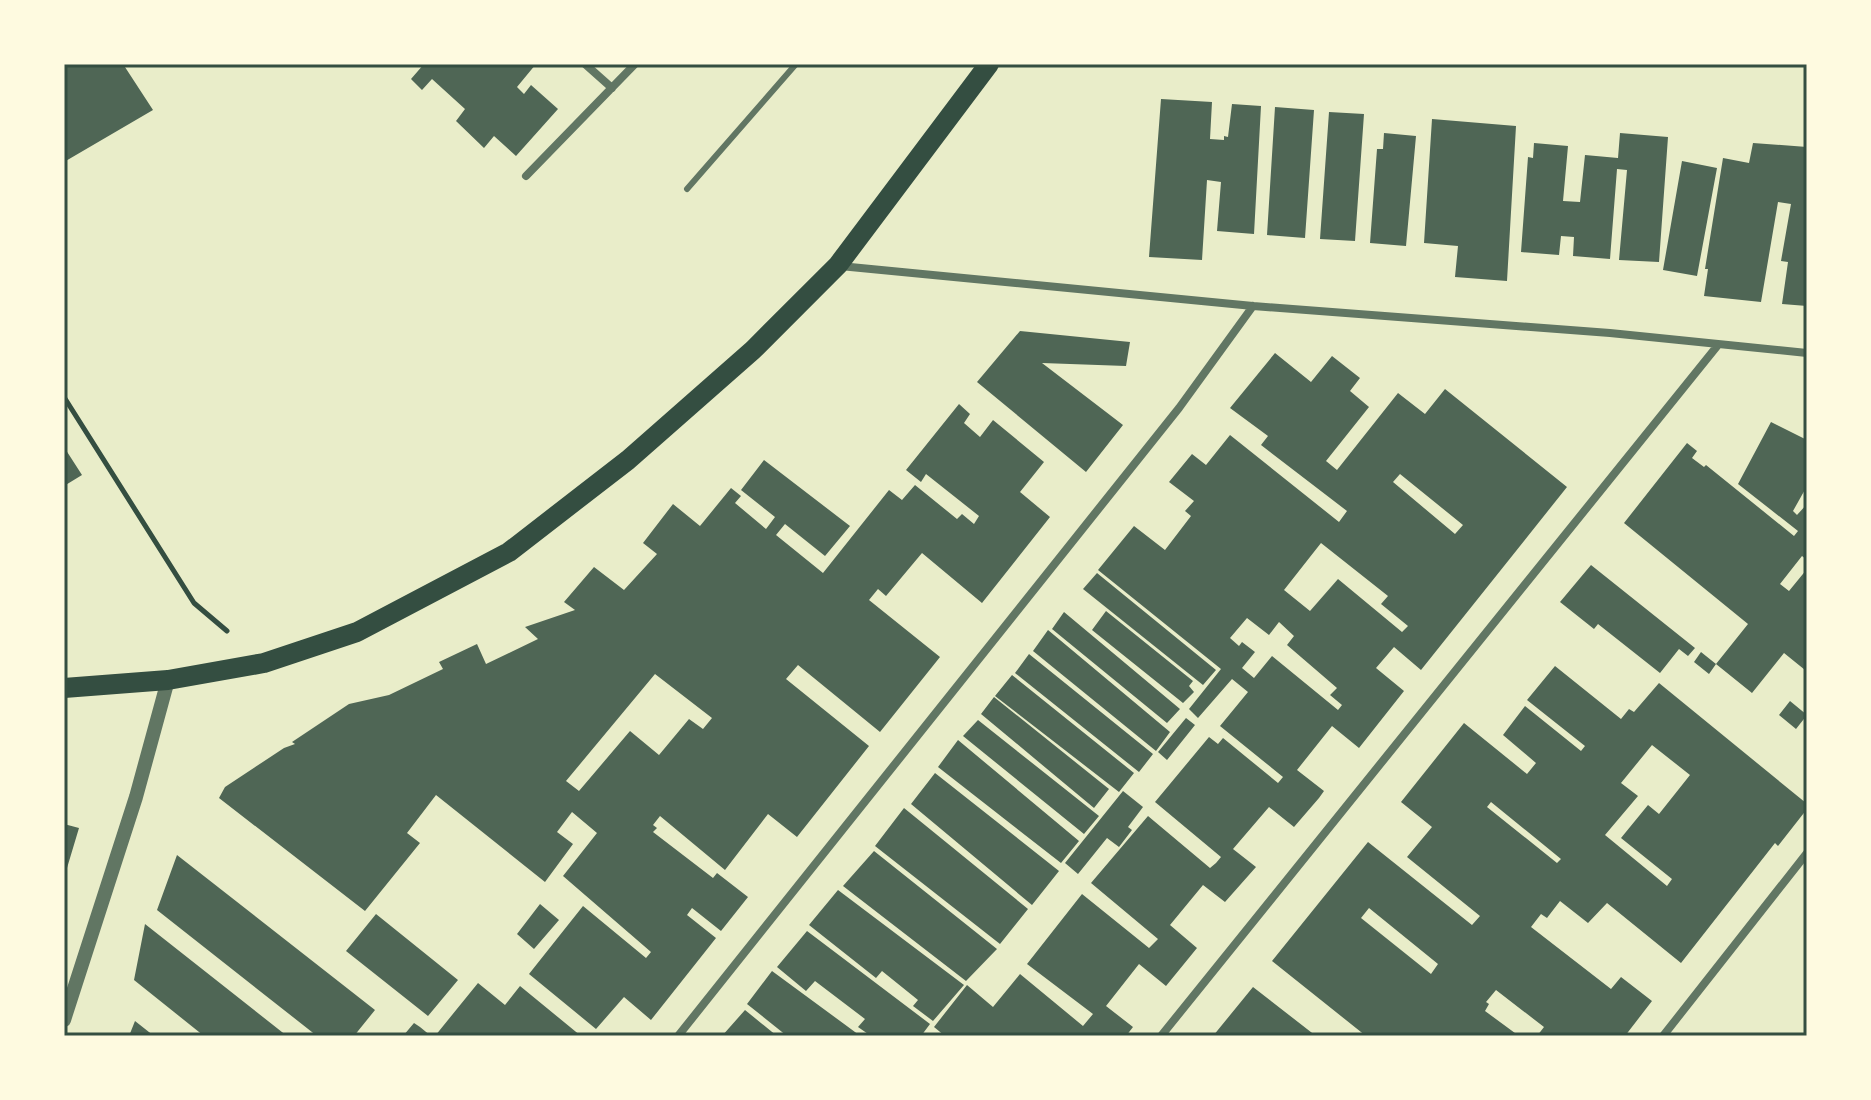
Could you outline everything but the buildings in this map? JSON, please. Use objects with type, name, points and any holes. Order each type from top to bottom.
[{"type":"main road","points":[[64,688],[168,680],[264,663],[357,632],[509,552],[628,460],[753,350],[838,265],[989,64]]},
{"type":"street","points":[[585,64],[612,88]]},
{"type":"street","points":[[526,176],[635,64]]},
{"type":"street","points":[[838,265],[1253,306],[1610,333],[1807,353]]},
{"type":"street","points":[[678,1036],[1179,408],[1253,306]]},
{"type":"street","points":[[1161,1036],[1718,345]]},
{"type":"street","points":[[64,1020],[136,797],[168,680]]},
{"type":"street","points":[[1663,1036],[1807,853]]},
{"type":"lane","points":[[687,189],[796,64]]},
{"type":"path","points":[[64,397],[194,603],[264,663]]}]
